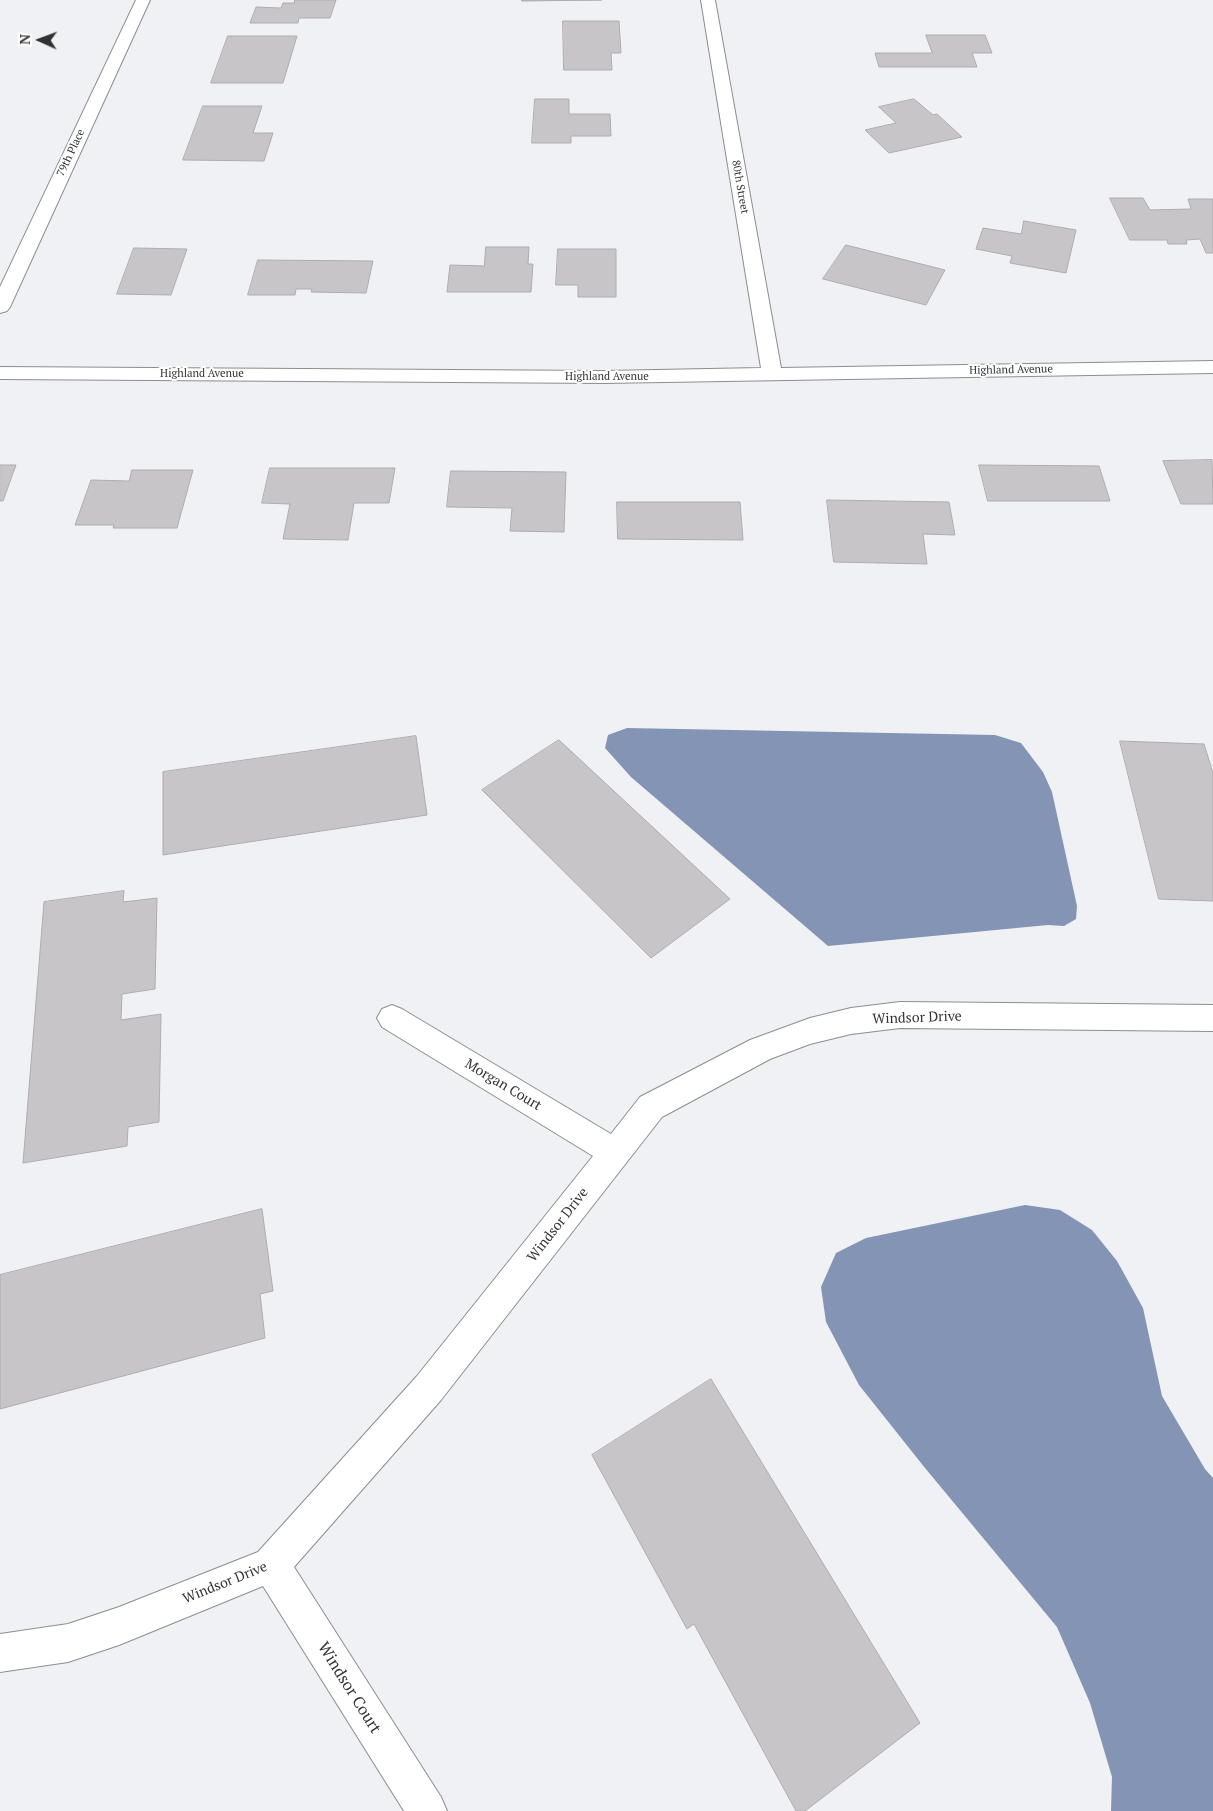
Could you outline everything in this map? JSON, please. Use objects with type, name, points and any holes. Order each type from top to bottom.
[{"type":"street","name":"79th Place","points":[[0,307],[143,0]]},
{"type":"street","name":"80th Street","points":[[708,0],[772,374]]},
{"type":"street","name":"Highland Avenue","points":[[0,373],[604,377],[1213,367]]},
{"type":"street","name":"Windsor Drive","points":[[0,1653],[68,1643],[119,1626],[271,1565],[428,1388],[651,1107],[760,1049],[810,1030],[851,1021],[900,1015],[1213,1018]]},
{"type":"street","name":"Morgan Court","points":[[392,1018],[615,1153]]},
{"type":"street","name":"Windsor Court","points":[[271,1565],[427,1811]]},
{"type":"water","points":[[627,728],[995,735],[1021,743],[1043,772],[1052,792],[1077,906],[1076,919],[1064,926],[1048,925],[828,946],[631,777],[605,748],[608,735]]},
{"type":"water","points":[[1025,1205],[1060,1210],[1092,1230],[1117,1261],[1143,1308],[1162,1396],[1205,1469],[1213,1478],[1213,1811],[1111,1811],[1112,1777],[1090,1703],[1057,1627],[859,1385],[826,1322],[821,1287],[836,1253],[866,1238]]},
{"type":"building","points":[[295,0],[336,0],[330,18],[299,18],[298,23],[250,23],[256,7],[281,8],[283,3],[294,3]]},
{"type":"building","points":[[522,0],[602,0],[522,1]]},
{"type":"building","points":[[563,21],[619,21],[621,53],[611,53],[612,70],[564,70]]},
{"type":"building","points":[[926,35],[985,35],[992,53],[972,53],[977,67],[879,67],[875,53],[932,53]]},
{"type":"building","points":[[228,36],[297,36],[283,83],[211,83]]},
{"type":"building","points":[[535,99],[569,99],[569,114],[610,114],[611,136],[571,136],[571,143],[532,143]]},
{"type":"building","points":[[914,99],[933,115],[937,114],[962,137],[889,153],[865,130],[896,123],[879,107]]},
{"type":"building","points":[[203,106],[262,106],[253,133],[273,133],[264,161],[183,160]]},
{"type":"building","points":[[1110,198],[1143,198],[1150,210],[1191,209],[1188,199],[1213,199],[1213,253],[1206,253],[1200,239],[1186,240],[1187,244],[1168,244],[1167,240],[1130,240]]},
{"type":"building","points":[[1024,221],[1076,230],[1066,273],[1010,263],[1012,256],[976,249],[983,228],[1021,234]]},
{"type":"building","points":[[846,245],[945,270],[926,305],[823,279]]},
{"type":"building","points":[[486,247],[529,247],[528,264],[533,264],[531,292],[447,292],[450,265],[484,266]]},
{"type":"building","points":[[134,248],[187,249],[171,295],[117,294]]},
{"type":"building","points":[[558,249],[616,249],[616,297],[578,297],[578,285],[556,285]]},
{"type":"building","points":[[258,260],[373,261],[366,293],[311,292],[312,289],[296,289],[295,295],[248,295]]},
{"type":"building","points":[[1212,460],[1213,504],[1181,504],[1163,461]]},
{"type":"building","points":[[0,465],[16,465],[3,501],[0,501]]},
{"type":"building","points":[[979,465],[1099,466],[1110,501],[988,501]]},
{"type":"building","points":[[270,468],[395,468],[389,503],[354,503],[348,540],[283,539],[290,504],[262,503]]},
{"type":"building","points":[[132,470],[193,470],[177,528],[113,528],[114,525],[75,525],[91,480],[129,481]]},
{"type":"building","points":[[451,471],[566,472],[564,532],[510,531],[512,508],[447,507]]},
{"type":"building","points":[[827,500],[949,502],[955,535],[923,534],[927,564],[834,562]]},
{"type":"building","points":[[617,502],[740,502],[743,540],[618,539]]},
{"type":"building","points":[[416,736],[427,815],[163,855],[163,772]]},
{"type":"building","points":[[559,740],[730,899],[651,958],[482,790]]},
{"type":"building","points":[[1120,741],[1204,744],[1213,773],[1213,901],[1159,899]]},
{"type":"building","points":[[124,891],[123,902],[157,898],[155,989],[122,994],[121,1020],[161,1014],[159,1122],[128,1127],[127,1146],[23,1163],[44,902]]},
{"type":"building","points":[[262,1209],[273,1291],[260,1294],[265,1338],[0,1409],[0,1275]]},
{"type":"building","points":[[711,1379],[920,1723],[805,1811],[796,1811],[694,1624],[687,1629],[592,1455]]}]
